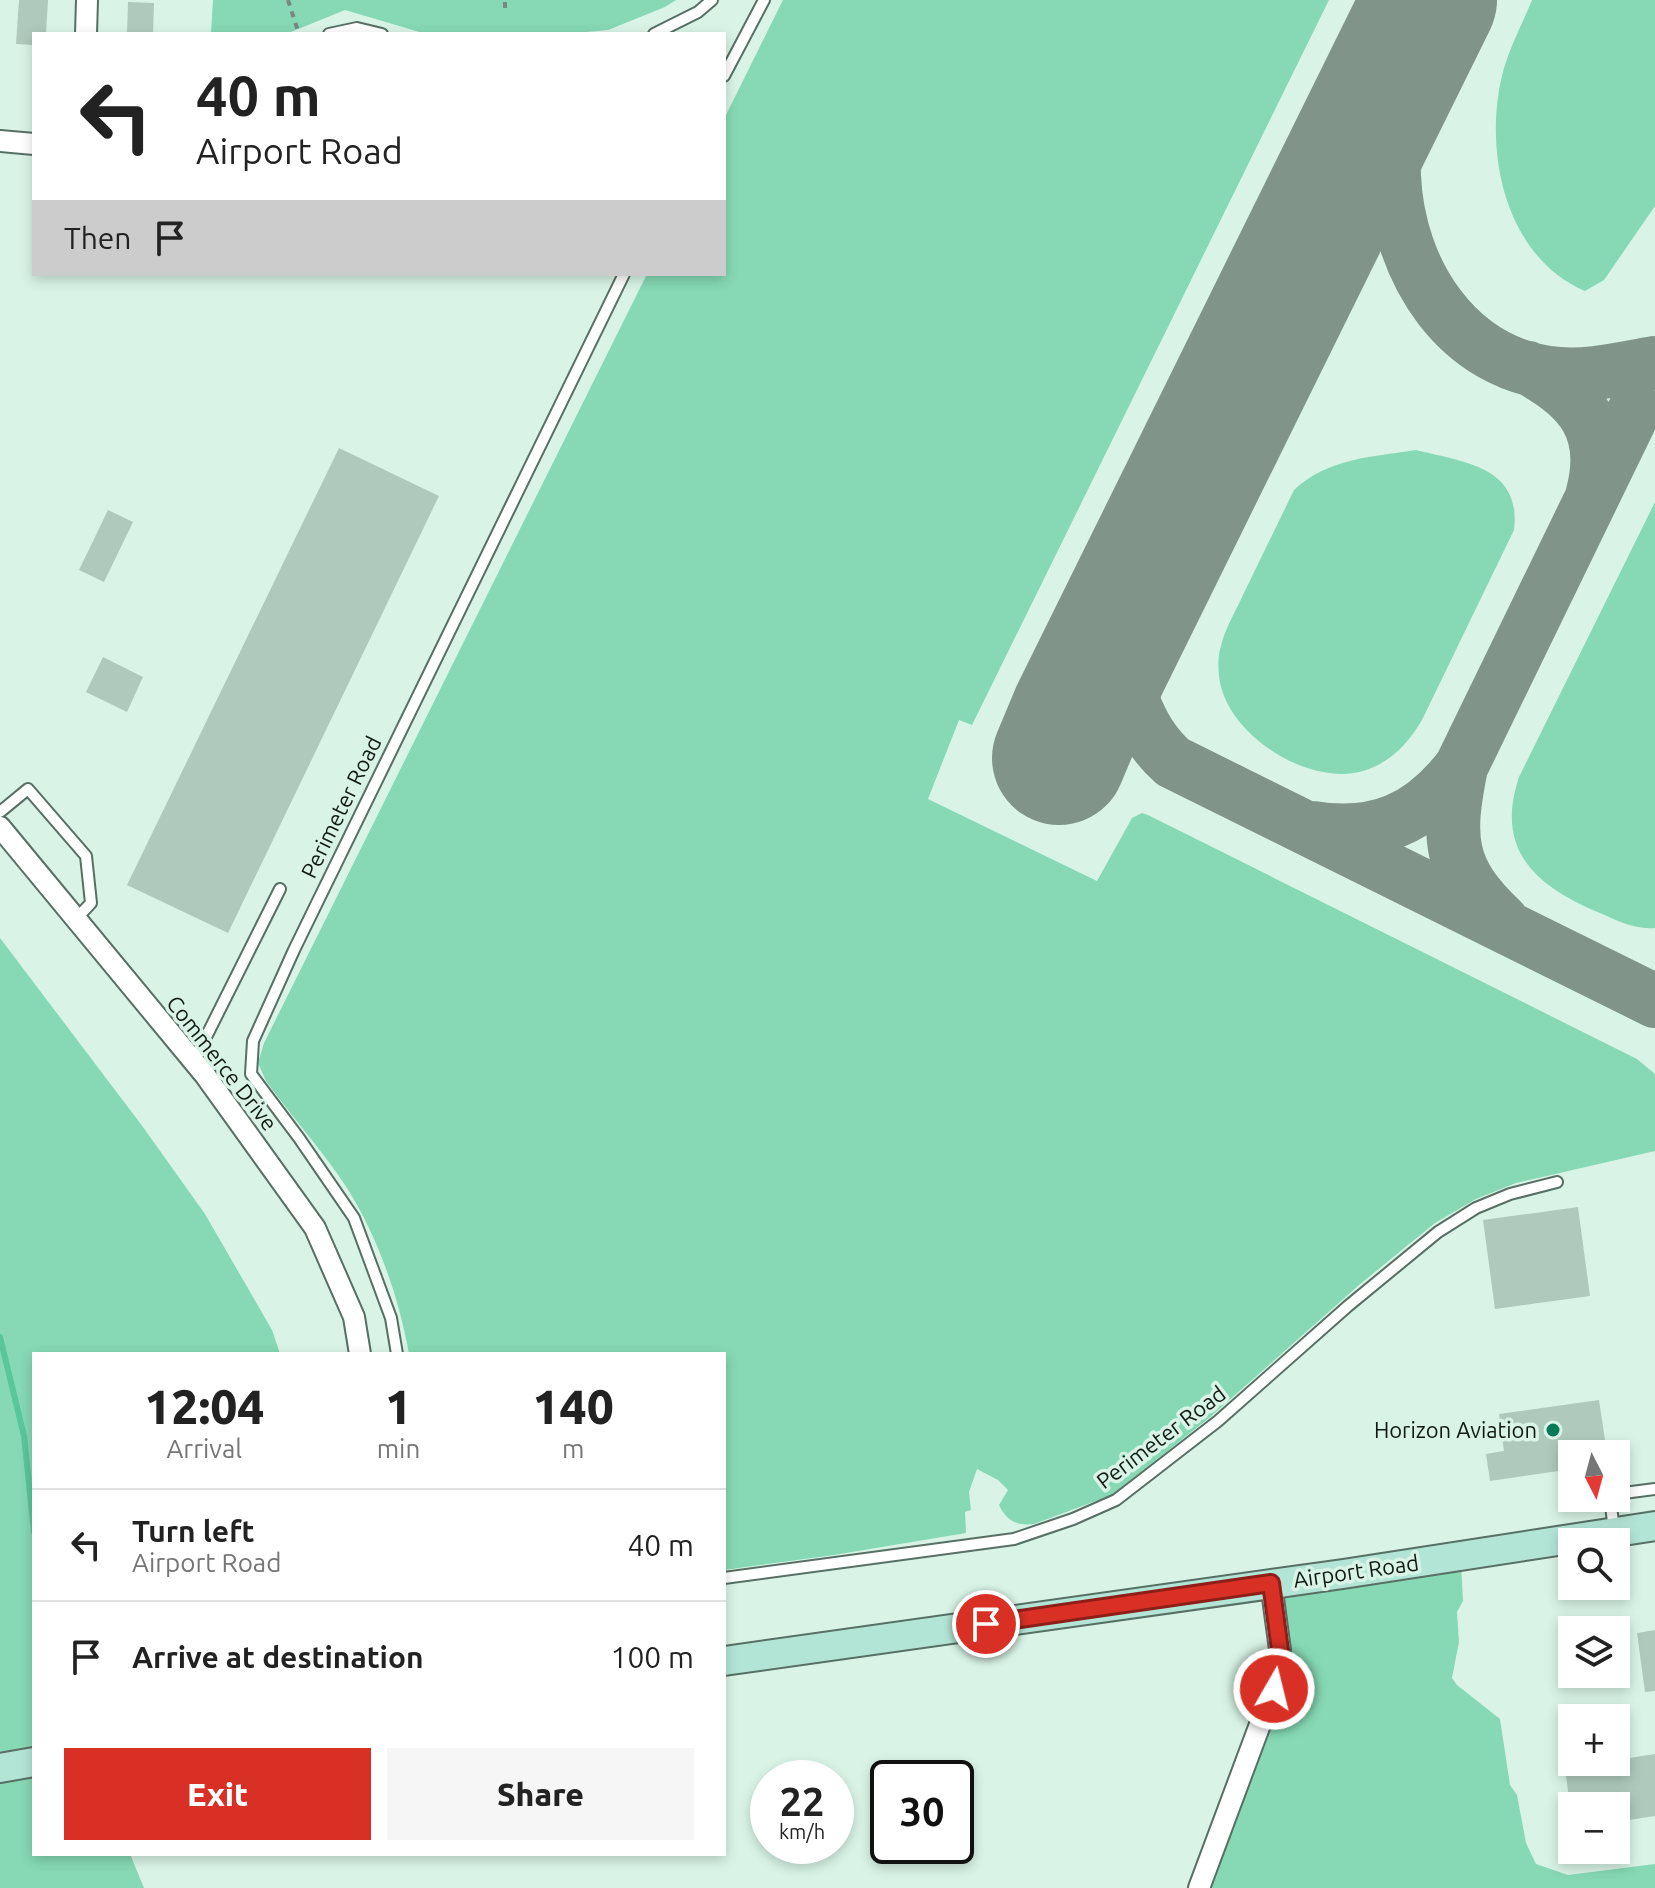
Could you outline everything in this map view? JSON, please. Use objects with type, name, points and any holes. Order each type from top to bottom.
[{"type":"main road","name":"Airport Road","points":[[1630,1530],[1655,1526]]},
{"type":"main road","name":"Airport Road","points":[[726,1661],[1558,1540]]},
{"type":"main road","points":[[0,1768],[32,1762]]},
{"type":"street","points":[[86,32],[87,0]]},
{"type":"street","points":[[0,141],[32,144]]},
{"type":"street","name":"Commerce Drive","points":[[0,827],[194,1061],[315,1228],[354,1317],[360,1352]]},
{"type":"street","points":[[1199,1888],[1277,1679],[1280,1650],[1271,1583]]},
{"type":"lane","points":[[658,32],[698,12],[712,0]]},
{"type":"lane","points":[[726,72],[764,0]]},
{"type":"lane","points":[[338,32],[357,28],[374,32]]},
{"type":"lane","name":"Perimeter Road","points":[[397,1352],[391,1318],[354,1218],[251,1074],[253,1041],[294,950],[623,276]]},
{"type":"lane","points":[[0,812],[28,789],[86,856],[91,903],[76,919]]},
{"type":"lane","points":[[194,1061],[280,889]]},
{"type":"lane","name":"Perimeter Road","points":[[726,1578],[1014,1539],[1116,1500],[1218,1421],[1348,1306],[1438,1232],[1476,1208],[1510,1194],[1557,1182]]},
{"type":"lane","points":[[1630,1492],[1655,1489]]},
{"type":"path","points":[[288,0],[298,32]]},
{"type":"path","points":[[505,0],[505,8]]},
{"type":"green space","points":[[213,0],[676,0],[608,30],[586,32],[420,32],[345,10],[291,32],[211,32]]},
{"type":"green space","points":[[783,0],[1329,0],[972,725],[959,720],[928,799],[1097,881],[1132,818],[1142,813],[1148,815],[1637,1059],[1655,1074],[1655,1151],[1516,1183],[1476,1199],[1435,1223],[1359,1285],[1209,1418],[1112,1495],[1034,1524],[1022,1524],[1009,1519],[999,1505],[1008,1490],[998,1480],[977,1469],[969,1492],[971,1510],[965,1512],[966,1533],[726,1570],[726,1352],[409,1352],[386,1268],[358,1207],[328,1161],[266,1081],[258,1063],[264,1043],[646,276],[726,276],[726,115]]},
{"type":"green space","points":[[1532,0],[1655,0],[1655,206],[1604,280],[1585,291],[1557,275],[1535,252],[1518,226],[1498,164],[1498,99],[1504,68]]},
{"type":"green space","points":[[1416,450],[1470,464],[1486,470],[1499,480],[1509,492],[1514,509],[1514,530],[1411,737],[1390,758],[1363,771],[1341,774],[1318,771],[1273,751],[1236,718],[1219,676],[1220,649],[1294,490],[1307,479],[1336,465]]},
{"type":"green space","points":[[1655,502],[1655,928],[1647,928],[1617,920],[1554,889],[1525,861],[1516,844],[1512,825],[1519,777]]},
{"type":"green space","points":[[0,938],[205,1214],[272,1330],[279,1352],[32,1352],[32,1856],[131,1856],[144,1888],[0,1888]]},
{"type":"green space","points":[[1461,1562],[1463,1601],[1457,1612],[1459,1642],[1452,1678],[1500,1719],[1510,1785],[1517,1795],[1526,1843],[1536,1864],[1568,1875],[1655,1864],[1655,1888],[1198,1888],[1277,1681],[1270,1587]]},
{"type":"building","points":[[19,0],[48,0],[46,32],[32,32],[32,45],[16,44]]},
{"type":"building","points":[[128,2],[154,3],[153,32],[127,32]]},
{"type":"building","points":[[339,448],[439,496],[228,933],[127,885]]},
{"type":"building","points":[[108,510],[133,522],[104,582],[79,570]]},
{"type":"building","points":[[103,657],[143,677],[127,712],[86,692]]},
{"type":"building","points":[[1578,1207],[1590,1296],[1495,1309],[1483,1220]]},
{"type":"building","name":"Horizon Aviation","points":[[1599,1400],[1605,1440],[1558,1440],[1558,1471],[1490,1481],[1486,1454],[1504,1451],[1499,1414]]},
{"type":"building","points":[[1655,1630],[1655,1691],[1645,1692],[1637,1633]]},
{"type":"building","points":[[1655,1754],[1655,1816],[1630,1820],[1630,1792],[1568,1792],[1566,1776],[1630,1776],[1630,1758]]},
{"type":"waterway","points":[[0,1337],[24,1436],[32,1513]]},
{"type":"taxiway","points":[[1411,37],[1397,123],[1394,176],[1398,211],[1407,246],[1421,278],[1440,307],[1463,332],[1490,353],[1522,367],[1558,374],[1582,374],[1655,363]]},
{"type":"taxiway","points":[[1528,368],[1563,390],[1586,417],[1597,450],[1593,492]]},
{"type":"taxiway","points":[[1312,828],[1357,830],[1396,821],[1430,800],[1461,767],[1655,368]]},
{"type":"taxiway","points":[[1119,630],[1133,702],[1149,734],[1173,762],[1655,1001]]},
{"type":"taxiway","points":[[1461,767],[1454,813],[1456,851],[1470,885],[1502,921]]},
{"type":"runway","points":[[1059,758],[1077,715],[1430,0]]},
{"type":"place","name":"Horizon Aviation","points":[[1553,1430]]},
{"type":"route","points":[[986,1624],[1271,1583],[1280,1650],[1274,1689]]}]
